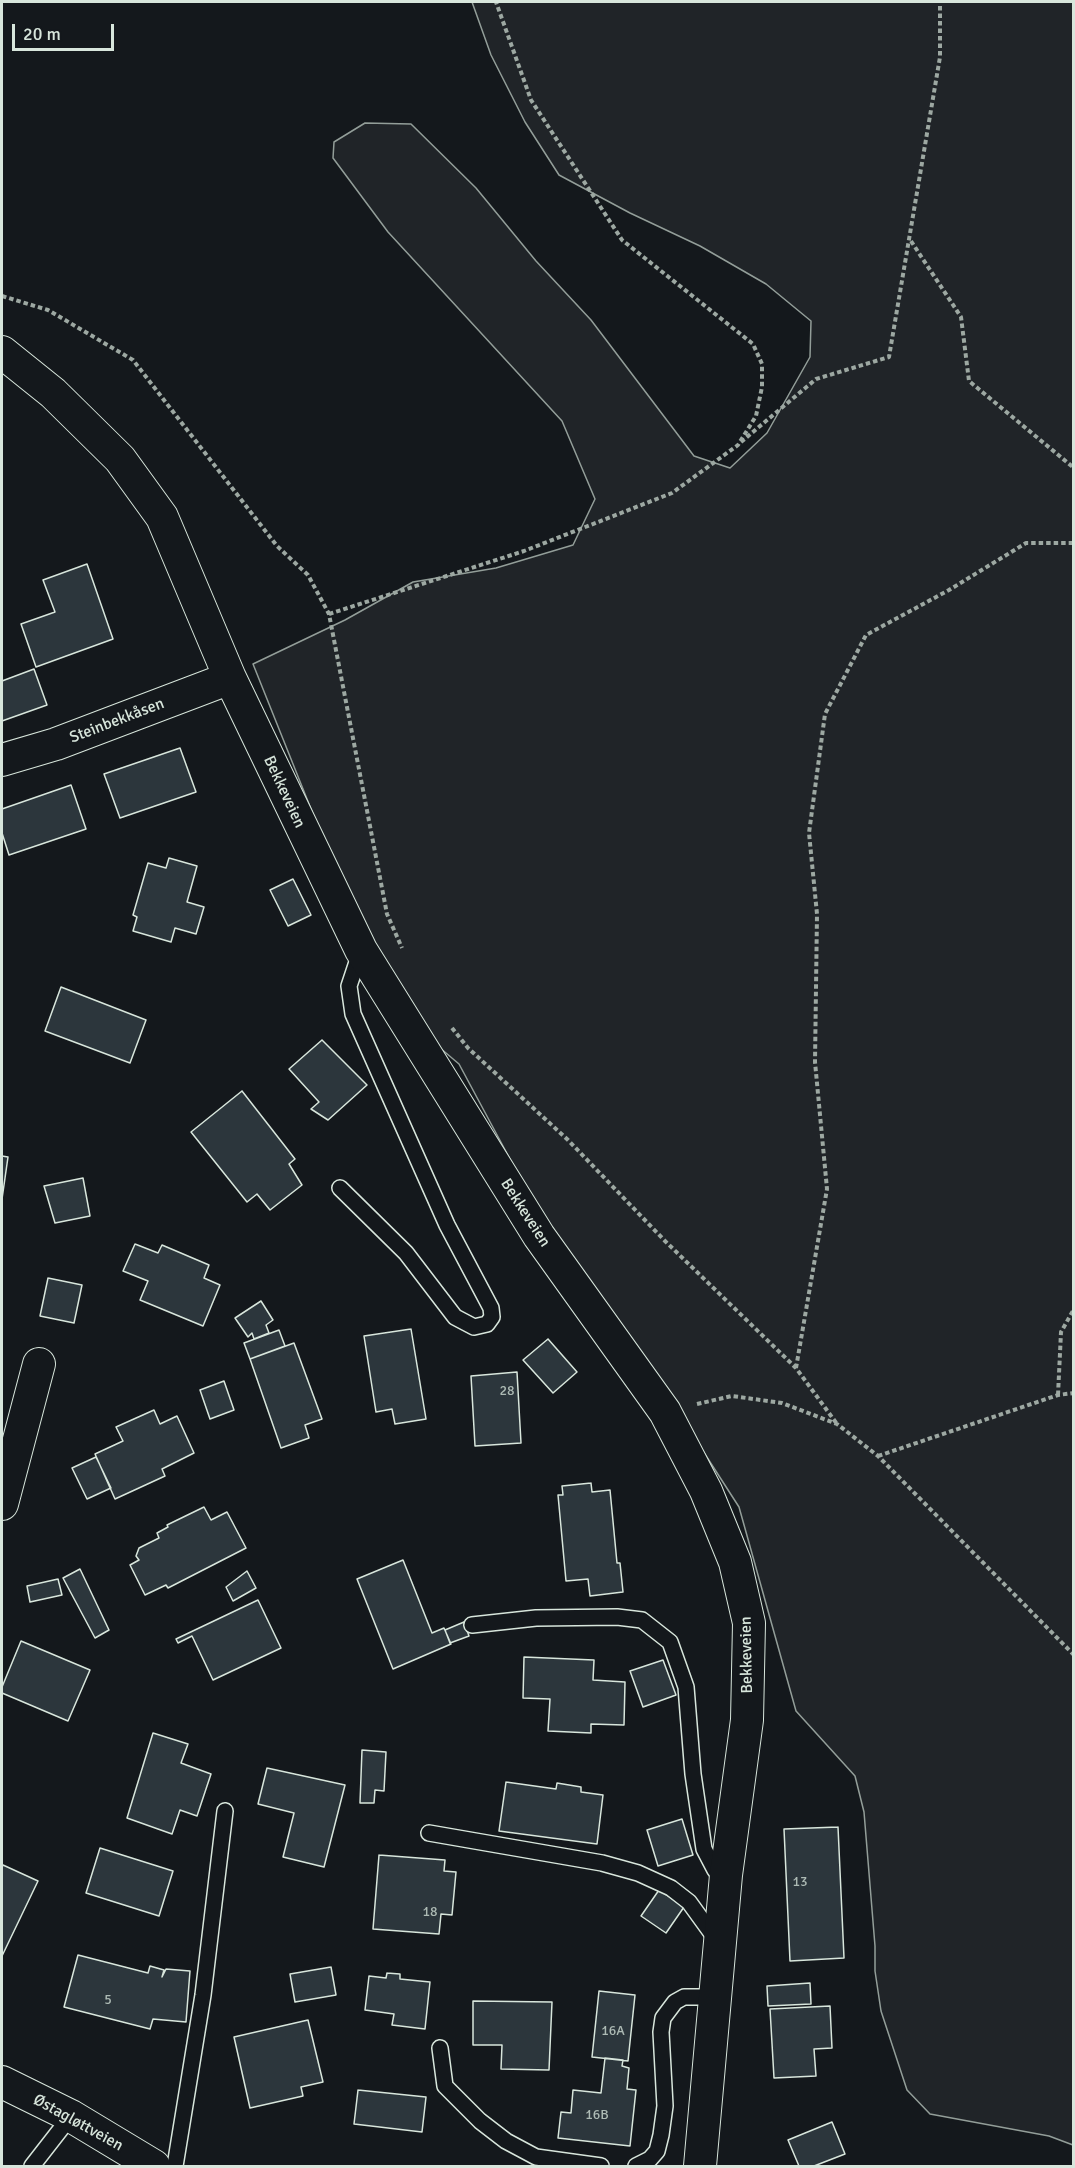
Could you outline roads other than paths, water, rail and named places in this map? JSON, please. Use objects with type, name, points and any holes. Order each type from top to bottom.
[{"type":"street","name":"Bekkeveien","points":[[2,352],[53,393],[120,459],[162,517],[230,678],[361,950],[539,1236],[665,1412],[706,1491],[735,1562],[749,1623],[747,1720],[726,1875],[700,2166]]},
{"type":"street","name":"Steinbekkåsen","points":[[2,759],[56,744],[230,678]]},
{"type":"street","points":[[2,1504],[39,1364]]},
{"type":"street","name":"Østagløttveien","points":[[2,2082],[71,2116],[154,2166]]},
{"type":"lane","points":[[340,1188],[406,1253],[455,1317],[474,1327],[487,1324],[492,1317],[491,1308],[447,1225],[353,1014],[349,986],[361,950]]},
{"type":"lane","points":[[472,1625],[536,1618],[617,1617],[642,1620],[670,1642],[686,1687],[693,1774],[704,1849],[715,1870],[726,1875]]},
{"type":"lane","points":[[175,2166],[203,1995],[225,1811]]},
{"type":"lane","points":[[429,1833],[602,1863],[638,1873],[671,1888],[689,1902],[720,1945]]},
{"type":"lane","points":[[636,2166],[650,2159],[657,2151],[661,2135],[665,2106],[661,2031],[663,2018],[675,2002],[684,1997],[716,1997]]},
{"type":"lane","points":[[440,2048],[446,2086],[480,2121],[506,2141],[536,2157],[601,2166]]},
{"type":"lane","points":[[32,2166],[71,2116]]}]
